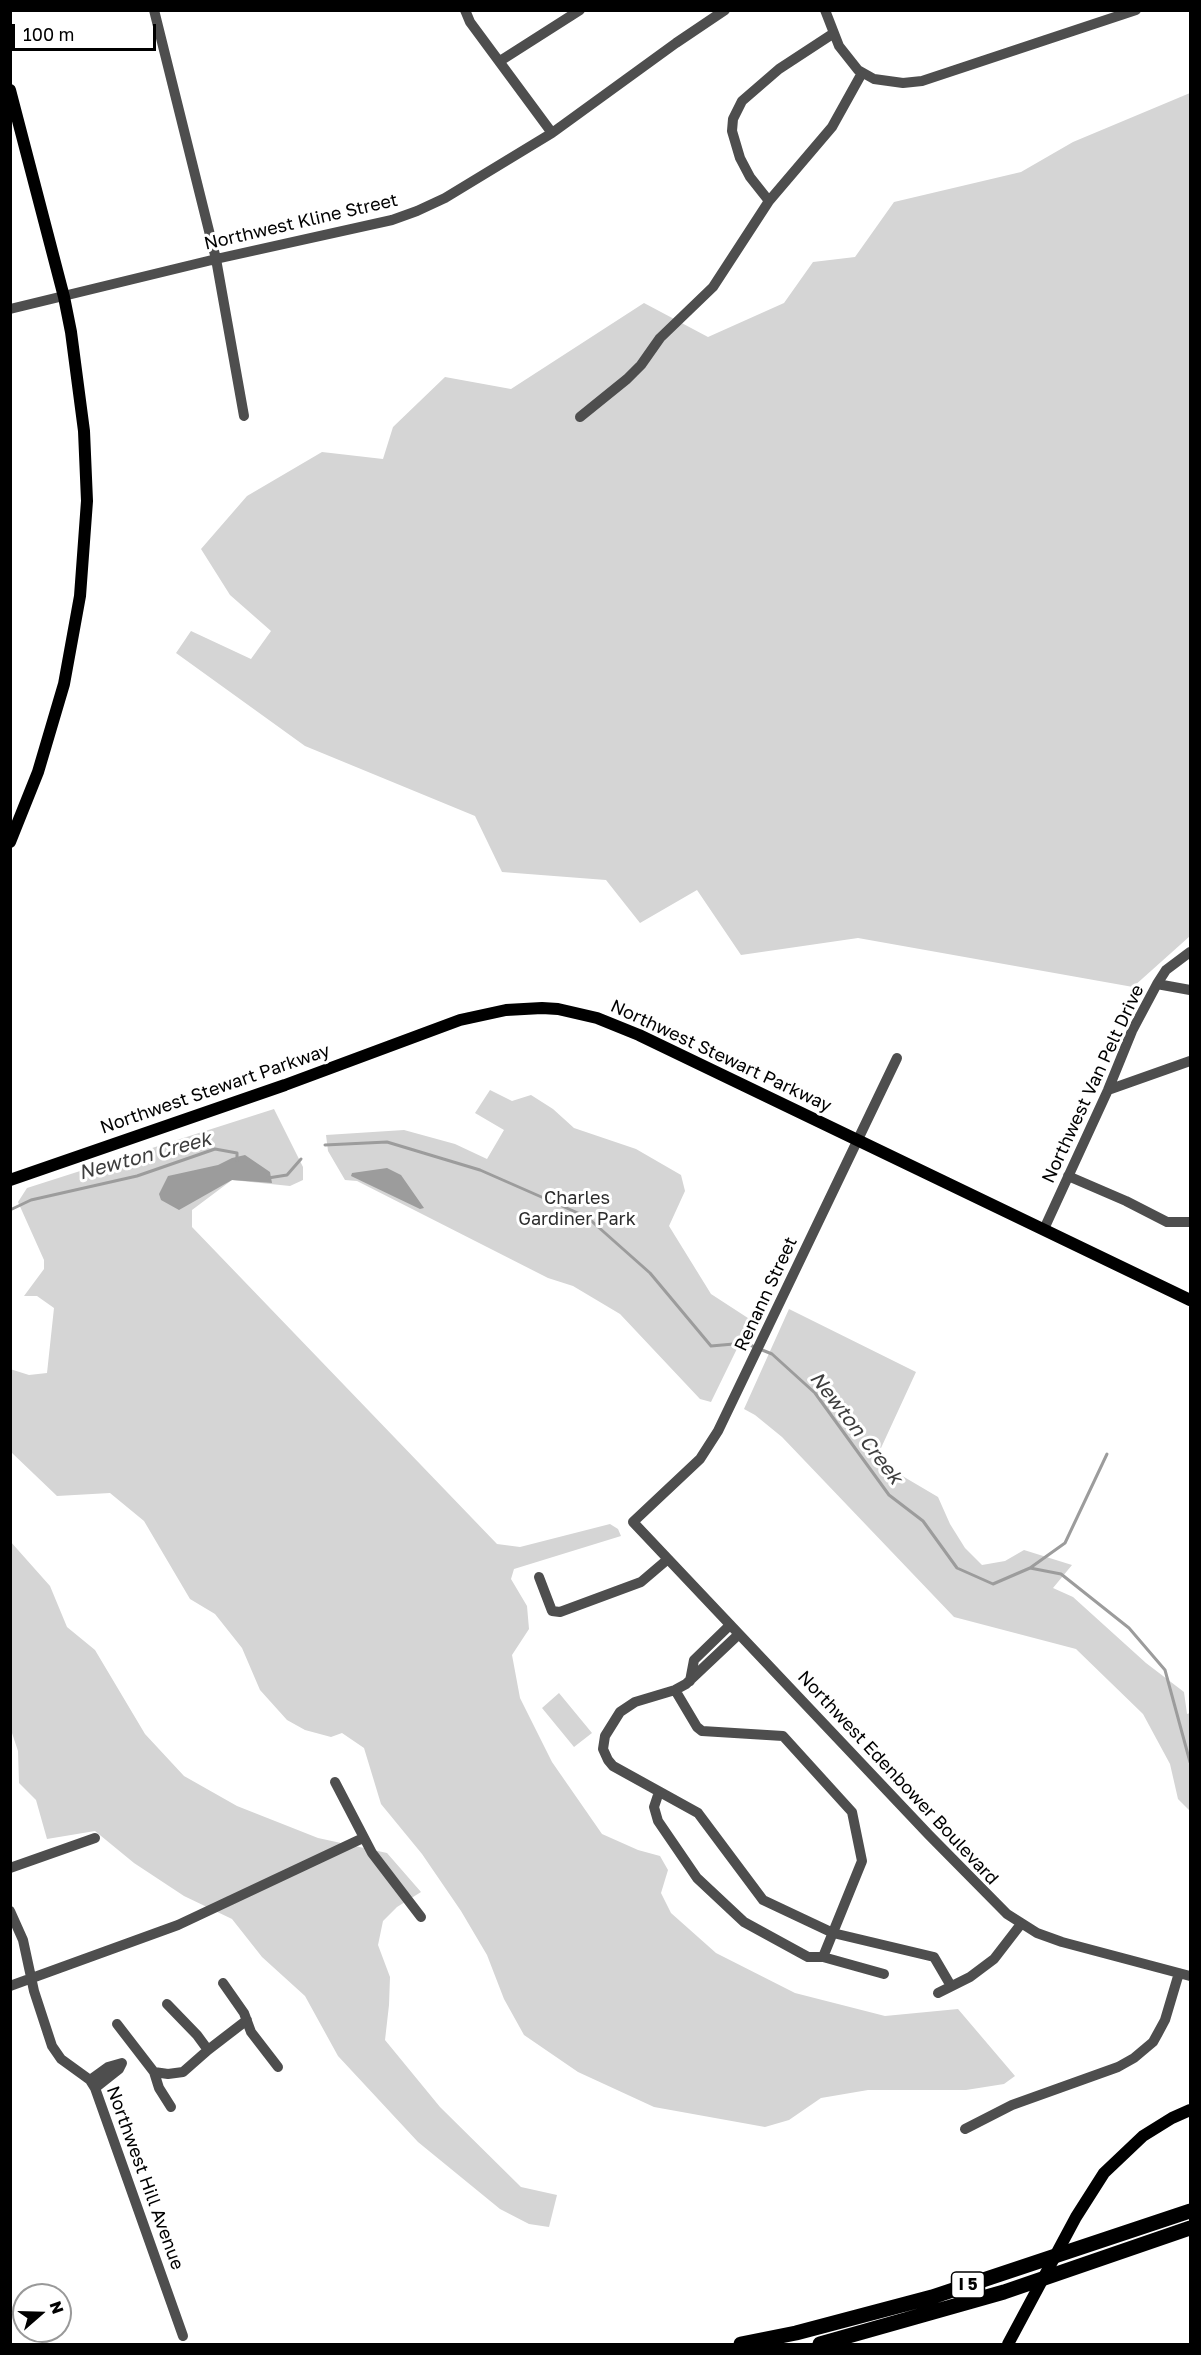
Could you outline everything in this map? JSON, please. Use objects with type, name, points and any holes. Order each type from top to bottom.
[{"type":"highway","name":"I 5","points":[[741,2344],[796,2333],[932,2297],[1191,2211]]},
{"type":"highway","name":"I 5","points":[[820,2344],[1004,2292],[1191,2228]]},
{"type":"main road","points":[[10,90],[64,297],[77,365],[84,431],[87,501],[80,596],[64,684],[38,772],[10,842]]},
{"type":"main road","name":"Northwest Stewart Parkway","points":[[10,1180],[285,1085],[460,1020],[483,1014],[542,1008],[579,1012],[610,1023],[1191,1300]]},
{"type":"main road","points":[[1008,2344],[1076,2217],[1104,2174],[1128,2148],[1156,2127],[1191,2110]]},
{"type":"street","points":[[154,10],[216,259],[244,416]]},
{"type":"street","points":[[465,10],[470,22],[552,133]]},
{"type":"street","points":[[500,61],[580,10]]},
{"type":"street","name":"Northwest Kline Street","points":[[10,309],[216,259],[392,220],[417,211],[445,198],[552,133],[725,10]]},
{"type":"street","points":[[825,10],[844,55],[862,73],[874,79],[893,83],[922,81],[1136,10]]},
{"type":"street","points":[[769,201],[750,177],[740,158],[732,130],[733,118],[742,102],[779,69],[834,33]]},
{"type":"street","points":[[580,417],[616,389],[641,365],[660,338],[700,301],[726,269],[769,201],[827,134],[862,73]]},
{"type":"street","points":[[1157,984],[1166,970],[1191,952]]},
{"type":"street","name":"Northwest Van Pelt Drive","points":[[1044,1229],[1108,1090],[1132,1031],[1157,984],[1191,990]]},
{"type":"street","name":"Renann Street","points":[[633,1522],[700,1459],[718,1431],[897,1058]]},
{"type":"street","points":[[1108,1090],[1191,1061]]},
{"type":"street","points":[[1068,1176],[1167,1222],[1191,1222]]},
{"type":"street","name":"Northwest Edenbower Boulevard","points":[[633,1522],[989,1898],[1021,1924],[1037,1933],[1062,1942],[1185,1975]]},
{"type":"street","points":[[539,1577],[552,1611],[560,1612],[641,1582],[668,1559]]},
{"type":"street","points":[[690,1681],[694,1660],[730,1625]]},
{"type":"street","points":[[739,1634],[690,1681],[675,1690],[627,1706],[620,1712],[604,1743],[604,1754],[613,1766],[703,1817],[763,1900],[833,1933],[934,1957],[951,1986]]},
{"type":"street","points":[[675,1690],[697,1727],[702,1731],[783,1736],[850,1808],[855,1817],[862,1861],[823,1957]]},
{"type":"street","points":[[334,1782],[372,1853],[421,1917]]},
{"type":"street","points":[[659,1792],[654,1807],[658,1821],[697,1878],[744,1922],[808,1957],[823,1957],[884,1974]]},
{"type":"street","points":[[10,1868],[95,1838]]},
{"type":"street","points":[[10,1986],[178,1925],[363,1838]]},
{"type":"street","name":"Northwest Hill Avenue","points":[[10,1911],[23,1940],[31,1979],[52,2046],[61,2059],[93,2084],[117,2144],[183,2336]]},
{"type":"street","points":[[938,1993],[970,1977],[994,1959],[1021,1924]]},
{"type":"street","points":[[965,2129],[1012,2105],[1118,2067],[1134,2058],[1153,2042],[1185,1975]]},
{"type":"street","points":[[223,1983],[248,2020],[251,2032],[278,2067]]},
{"type":"street","points":[[167,2004],[208,2050]]},
{"type":"street","points":[[154,2072],[168,2074],[183,2072],[248,2020]]},
{"type":"street","points":[[117,2024],[154,2072],[159,2088],[171,2107]]},
{"type":"street","points":[[93,2084],[119,2069],[122,2063],[131,2057],[142,2056]]},
{"type":"green space","points":[[1190,93],[1190,936],[1133,987],[858,938],[741,955],[697,890],[640,923],[606,880],[502,872],[475,816],[305,746],[176,653],[191,631],[251,659],[271,631],[230,595],[201,549],[247,496],[322,452],[383,459],[393,427],[445,377],[511,389],[644,303],[708,337],[784,303],[813,262],[855,257],[894,202],[1021,172],[1073,142]]},
{"type":"green space","name":"Charles Gardiner Park","points":[[490,1090],[512,1101],[531,1095],[553,1109],[574,1128],[636,1149],[681,1175],[685,1191],[669,1226],[711,1294],[751,1320],[711,1402],[700,1399],[620,1314],[573,1286],[548,1278],[357,1181],[345,1180],[328,1151],[326,1135],[404,1130],[455,1144],[487,1159],[504,1130],[475,1113]]},
{"type":"green space","points":[[274,1109],[303,1167],[303,1180],[290,1186],[232,1180],[192,1210],[192,1227],[497,1544],[520,1547],[610,1524],[618,1529],[621,1536],[514,1569],[511,1579],[527,1606],[529,1629],[512,1655],[520,1698],[552,1762],[602,1834],[638,1850],[660,1856],[668,1870],[661,1893],[671,1913],[716,1953],[795,1993],[885,2016],[958,2009],[1015,2076],[1004,2084],[966,2090],[868,2090],[821,2098],[789,2120],[765,2127],[654,2107],[578,2072],[524,2035],[504,1999],[487,1955],[461,1911],[422,1854],[381,1804],[364,1748],[342,1733],[331,1737],[305,1730],[287,1720],[260,1690],[242,1648],[215,1614],[190,1599],[144,1521],[110,1493],[57,1496],[11,1452],[10,1369],[29,1375],[47,1373],[54,1308],[37,1296],[24,1296],[44,1269],[44,1260],[18,1202],[27,1188]]},
{"type":"green space","points":[[789,1309],[916,1372],[877,1461],[938,1497],[950,1524],[965,1548],[982,1565],[1005,1561],[1024,1550],[1072,1565],[1053,1588],[1073,1597],[1146,1663],[1184,1692],[1187,1714],[1190,1713],[1190,1811],[1178,1799],[1170,1764],[1143,1714],[1076,1649],[954,1617],[782,1437],[744,1409]]},
{"type":"green space","points":[[10,1541],[50,1586],[67,1627],[95,1650],[145,1734],[184,1776],[237,1806],[318,1838],[387,1853],[421,1892],[397,1907],[383,1921],[378,1945],[390,1977],[385,2040],[440,2107],[521,2187],[557,2195],[549,2227],[529,2224],[500,2209],[418,2142],[338,2056],[305,1996],[262,1957],[232,1919],[184,1896],[134,1863],[95,1831],[47,1839],[36,1800],[19,1783],[18,1751],[11,1730]]},
{"type":"green space","points":[[559,1693],[592,1733],[574,1747],[542,1708]]},
{"type":"shaded area","points":[[245,1155],[270,1172],[272,1183],[232,1180],[179,1210],[161,1200],[159,1194],[168,1176],[218,1165]]},
{"type":"shaded area","points":[[387,1168],[401,1175],[424,1208],[420,1209],[351,1176],[352,1173]]},
{"type":"waterway","name":"Newton Creek","points":[[325,1145],[387,1142],[480,1170],[587,1217],[650,1273],[711,1346],[745,1343],[772,1354],[815,1393],[889,1495],[923,1521],[957,1568],[993,1584],[1030,1568],[1061,1574],[1129,1628],[1165,1670],[1190,1762]]},
{"type":"waterway","name":"Newton Creek","points":[[10,1210],[31,1200],[137,1176],[215,1149],[237,1153],[237,1160]]},
{"type":"waterway","name":"Newton Creek","points":[[268,1178],[287,1175],[301,1159]]},
{"type":"waterway","points":[[1030,1568],[1065,1543],[1107,1454]]}]
